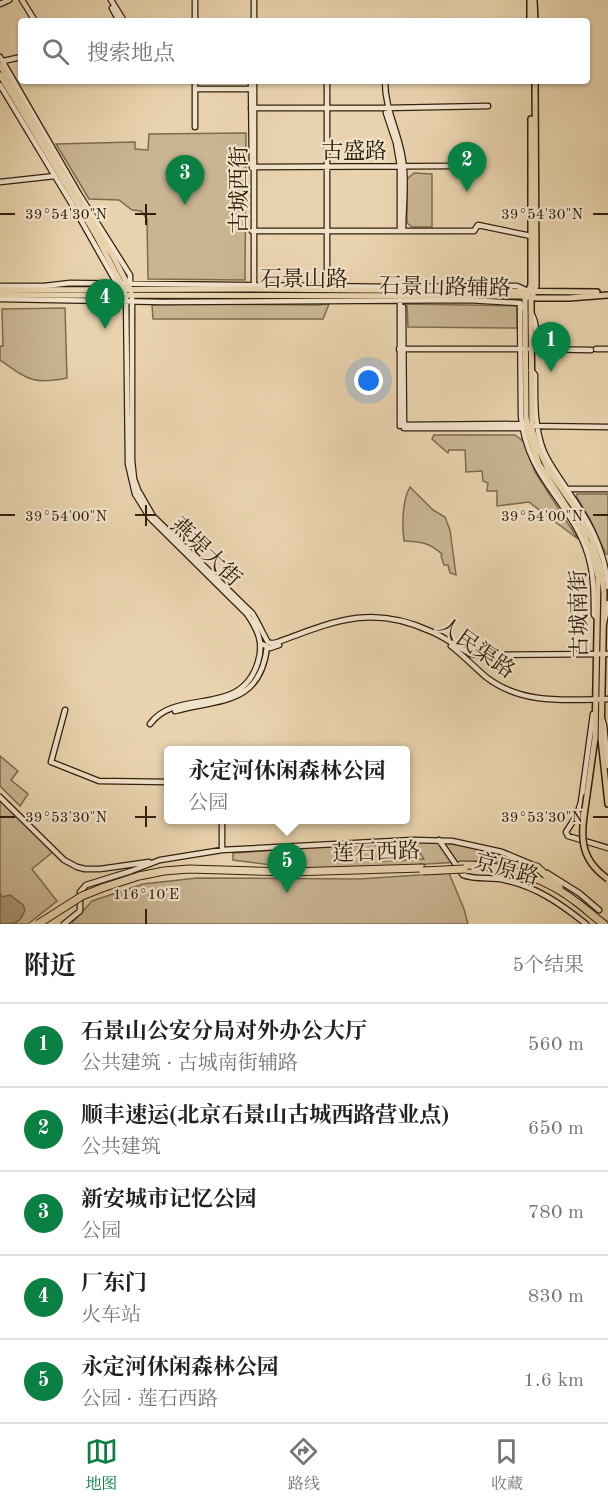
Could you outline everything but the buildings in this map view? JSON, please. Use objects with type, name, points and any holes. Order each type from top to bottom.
[{"type":"highway","name":"莲石西路","points":[[38,924],[62,907],[102,890],[139,876],[164,871],[189,869],[290,872],[493,866],[523,873],[553,886],[604,924]]},
{"type":"highway","name":"莲石西路","points":[[463,867],[506,873],[538,883],[563,897],[598,924]]},
{"type":"highway","points":[[537,867],[574,900]]},
{"type":"highway","name":"莲石西路","points":[[45,924],[102,890]]},
{"type":"main road","points":[[530,0],[533,18]]},
{"type":"main road","points":[[533,18],[534,0]]},
{"type":"main road","points":[[1,60],[25,107],[80,201],[126,291]]},
{"type":"main road","points":[[0,75],[31,117],[126,291]]},
{"type":"main road","points":[[530,294],[533,84]]},
{"type":"main road","points":[[530,294],[536,273],[533,84]]},
{"type":"main road","name":"石景山路","points":[[0,288],[253,292],[329,288],[530,294],[569,298],[608,294]]},
{"type":"main road","name":"石景山路","points":[[0,297],[188,290],[401,298],[530,294]]},
{"type":"main road","name":"古城南街","points":[[530,294],[526,349],[532,450],[588,542],[598,577],[597,618],[602,655]]},
{"type":"main road","points":[[358,295],[365,300]]},
{"type":"main road","name":"古城南街","points":[[526,349],[531,370],[530,427],[541,456],[569,499],[605,564],[602,699],[598,739]]},
{"type":"main road","points":[[559,486],[567,489],[569,499]]},
{"type":"main road","name":"古城南街","points":[[598,739],[595,708],[602,699]]},
{"type":"main road","points":[[598,739],[587,795],[582,845],[593,867],[608,879]]},
{"type":"main road","points":[[598,739],[608,804]]},
{"type":"street","points":[[0,4],[9,0]]},
{"type":"street","points":[[22,0],[33,18]]},
{"type":"street","points":[[110,0],[120,18]]},
{"type":"street","points":[[195,0],[195,18]]},
{"type":"street","points":[[252,0],[253,18]]},
{"type":"street","points":[[18,57],[1,60],[22,94],[31,117],[130,275],[126,291]]},
{"type":"street","points":[[195,84],[195,127]]},
{"type":"street","name":"古城西街","points":[[252,84],[253,108]]},
{"type":"street","name":"古城西街","points":[[253,84],[253,292]]},
{"type":"street","points":[[327,84],[329,288]]},
{"type":"street","points":[[384,84],[386,108],[398,137],[402,166],[401,231]]},
{"type":"street","points":[[0,85],[126,291]]},
{"type":"street","points":[[195,89],[251,89]]},
{"type":"street","points":[[22,94],[25,107]]},
{"type":"street","points":[[253,108],[488,106]]},
{"type":"street","points":[[31,117],[31,134]]},
{"type":"street","name":"古盛路","points":[[253,167],[456,166]]},
{"type":"street","points":[[0,182],[55,176]]},
{"type":"street","points":[[80,194],[80,201]]},
{"type":"street","points":[[86,219],[89,232]]},
{"type":"street","points":[[253,231],[474,231],[477,225],[531,236]]},
{"type":"street","name":"石景山路辅路","points":[[0,288],[70,283],[126,291],[170,284],[365,300],[401,298],[520,303],[528,312]]},
{"type":"street","points":[[170,284],[188,290]]},
{"type":"street","name":"石景山路辅路","points":[[253,292],[306,285],[329,288]]},
{"type":"street","points":[[32,286],[47,290]]},
{"type":"street","name":"燕堤大街","points":[[126,291],[128,464],[135,494],[150,518],[247,614],[265,644]]},
{"type":"street","points":[[471,296],[495,302]]},
{"type":"street","points":[[401,298],[403,426],[608,428]]},
{"type":"street","points":[[520,303],[526,349]]},
{"type":"street","points":[[401,349],[608,349]]},
{"type":"street","points":[[530,427],[595,535],[605,564],[608,587]]},
{"type":"street","points":[[567,489],[608,489]]},
{"type":"street","points":[[603,625],[608,603]]},
{"type":"street","name":"人民渠路","points":[[265,644],[275,643],[332,622],[369,617],[397,619],[420,626],[471,654],[602,655]]},
{"type":"street","name":"人民渠路","points":[[265,644],[272,647],[338,623],[364,619],[391,621],[414,626],[434,634],[457,650],[487,678],[513,692],[547,700],[602,699]]},
{"type":"street","points":[[151,724],[160,714],[169,709],[221,699],[242,690],[254,678],[265,644]]},
{"type":"street","points":[[595,708],[581,802],[577,815],[566,832],[568,836],[608,848]]},
{"type":"street","points":[[66,711],[53,761],[92,779],[105,782],[164,781]]},
{"type":"street","points":[[601,717],[604,725],[608,766]]},
{"type":"street","points":[[0,797],[64,860],[77,867],[100,869],[223,850],[439,840],[486,847],[518,858],[579,893],[599,910]]},
{"type":"street","points":[[223,824],[223,850]]},
{"type":"street","name":"京原路","points":[[439,840],[463,875],[504,880],[526,886],[555,901],[586,924]]},
{"type":"street","points":[[64,924],[80,911],[80,892],[86,885],[131,872],[160,860]]},
{"type":"shaded area","points":[[246,133],[245,280],[148,279],[147,219],[141,211],[132,210],[119,200],[89,199],[56,144],[135,142],[135,149],[148,150],[149,134]]},
{"type":"shaded area","points":[[414,173],[432,174],[432,227],[412,227],[407,223],[407,179]]},
{"type":"shaded area","points":[[329,304],[323,319],[153,319],[152,305]]},
{"type":"shaded area","points":[[407,304],[517,306],[517,328],[408,327]]},
{"type":"shaded area","points":[[65,308],[67,378],[46,381],[31,379],[0,360],[0,346],[3,346],[2,309]]},
{"type":"shaded area","points":[[434,435],[515,435],[524,442],[535,472],[578,539],[529,502],[497,506],[497,491],[487,491],[488,483],[483,481],[482,471],[466,472],[465,450],[449,450],[448,453],[432,439]]},
{"type":"shaded area","points":[[410,487],[433,510],[445,517],[450,530],[456,575],[450,573],[448,565],[444,565],[442,554],[433,547],[420,542],[404,541],[403,513]]},
{"type":"shaded area","points":[[577,494],[608,494],[608,554],[576,496]]},
{"type":"shaded area","points":[[0,756],[18,771],[11,780],[28,794],[20,806],[0,786]]},
{"type":"shaded area","points":[[0,799],[54,851],[32,869],[57,901],[28,924],[0,924]]},
{"type":"shaded area","points":[[412,842],[486,849],[520,861],[550,881],[505,863],[479,861],[356,868],[295,868],[233,860],[233,853],[383,843],[383,861],[424,859]]},
{"type":"shaded area","points":[[449,873],[468,924],[71,924],[92,901],[143,884],[197,878],[359,879]]},
{"type":"shaded area","points":[[0,893],[2,897],[10,895],[23,905],[25,910],[16,922],[0,924]]},
{"type":"place","name":"顺丰速运(北京石景山古城西路营业点)","points":[[467,192]]},
{"type":"place","name":"新安城市记忆公园","points":[[185,205]]},
{"type":"place","name":"厂东门","points":[[105,329]]},
{"type":"place","name":"石景山公安分局对外办公大厅","points":[[551,372]]},
{"type":"place","name":"永定河休闲森林公园","points":[[287,893]]}]
